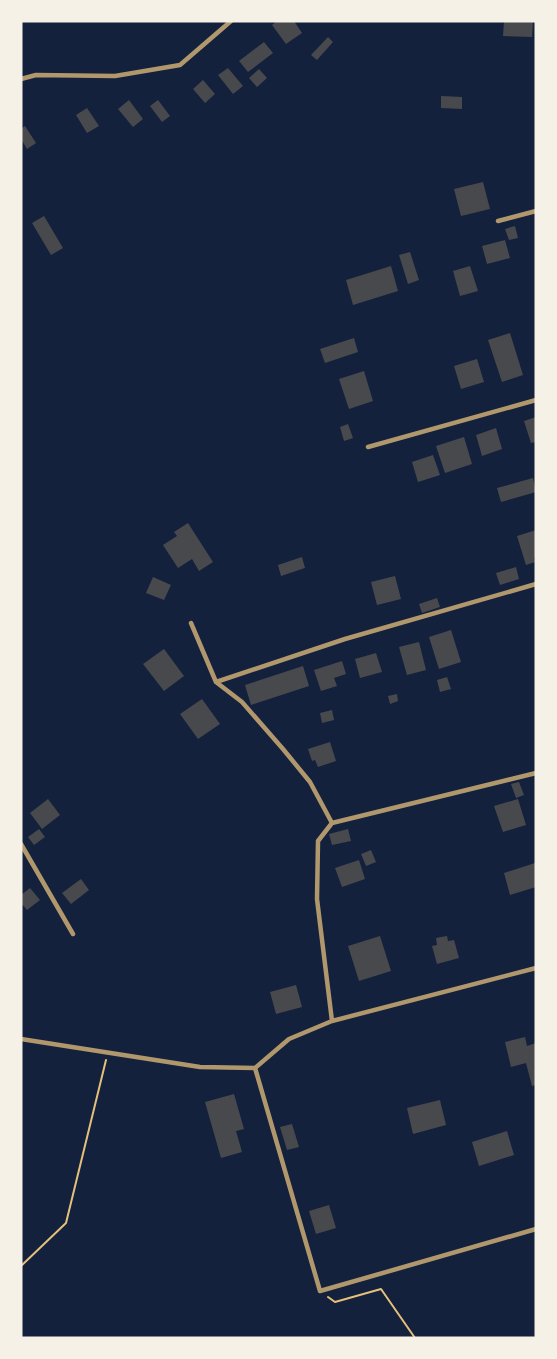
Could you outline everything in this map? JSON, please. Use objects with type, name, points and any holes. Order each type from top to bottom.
[{"type":"street","points":[[21,79],[36,75],[115,76],[180,65],[231,21]]},
{"type":"street","points":[[498,221],[536,211]]},
{"type":"street","points":[[368,447],[536,400]]},
{"type":"street","points":[[216,682],[345,639],[536,584]]},
{"type":"street","points":[[191,624],[216,682],[242,702],[283,748],[310,782],[332,823]]},
{"type":"street","points":[[332,1021],[318,899],[318,841],[332,823],[536,773]]},
{"type":"street","points":[[21,844],[73,934]]},
{"type":"street","points":[[21,1039],[200,1067],[255,1068],[289,1039],[332,1021],[536,968]]},
{"type":"street","points":[[255,1068],[320,1291],[536,1229]]},
{"type":"path","points":[[21,1266],[66,1223],[108,1053]]},
{"type":"path","points":[[320,1291],[335,1302],[381,1289],[415,1338]]},
{"type":"building","points":[[277,21],[294,21],[302,33],[286,44],[272,25]]},
{"type":"building","points":[[504,21],[533,21],[532,37],[503,36]]},
{"type":"building","points":[[328,37],[333,42],[317,60],[311,55]]},
{"type":"building","points":[[264,42],[273,53],[248,72],[239,61]]},
{"type":"building","points":[[228,68],[243,86],[233,94],[218,75]]},
{"type":"building","points":[[259,69],[267,78],[257,87],[249,78]]},
{"type":"building","points":[[203,80],[215,94],[205,103],[193,89]]},
{"type":"building","points":[[441,96],[462,97],[462,109],[441,108]]},
{"type":"building","points":[[129,100],[143,119],[133,127],[118,109]]},
{"type":"building","points":[[158,100],[170,116],[162,122],[150,106]]},
{"type":"building","points":[[87,108],[99,126],[87,133],[76,115]]},
{"type":"building","points":[[25,126],[36,143],[27,149],[21,139],[21,129]]},
{"type":"building","points":[[483,182],[490,209],[461,216],[454,189]]},
{"type":"building","points":[[44,216],[63,248],[51,255],[32,223]]},
{"type":"building","points":[[515,226],[518,238],[509,240],[505,229]]},
{"type":"building","points":[[505,240],[510,258],[487,264],[482,246]]},
{"type":"building","points":[[410,252],[419,280],[408,284],[399,255]]},
{"type":"building","points":[[391,266],[398,291],[353,305],[346,280]]},
{"type":"building","points":[[470,266],[478,291],[460,296],[453,271]]},
{"type":"building","points":[[510,333],[523,375],[502,382],[488,340]]},
{"type":"building","points":[[354,338],[358,352],[325,363],[320,349]]},
{"type":"building","points":[[477,359],[484,382],[461,389],[454,366]]},
{"type":"building","points":[[364,371],[373,401],[349,409],[339,379]]},
{"type":"building","points":[[536,417],[536,442],[531,443],[524,421]]},
{"type":"building","points":[[348,424],[353,438],[344,441],[340,427]]},
{"type":"building","points":[[496,428],[502,449],[482,456],[476,435]]},
{"type":"building","points":[[464,437],[472,464],[445,473],[436,446]]},
{"type":"building","points":[[433,455],[440,475],[418,482],[412,462]]},
{"type":"building","points":[[533,478],[536,492],[501,502],[497,488]]},
{"type":"building","points":[[188,523],[213,562],[199,571],[192,559],[178,568],[163,545],[177,536],[174,532]]},
{"type":"building","points":[[536,530],[535,562],[526,565],[517,536]]},
{"type":"building","points":[[302,557],[305,568],[281,576],[278,565]]},
{"type":"building","points":[[516,567],[519,579],[500,585],[496,573]]},
{"type":"building","points":[[395,576],[401,599],[377,605],[371,582]]},
{"type":"building","points":[[153,577],[171,585],[164,600],[146,593]]},
{"type":"building","points":[[437,598],[440,607],[422,613],[419,604]]},
{"type":"building","points":[[451,630],[461,662],[439,669],[429,637]]},
{"type":"building","points":[[419,642],[426,670],[407,675],[399,647]]},
{"type":"building","points":[[164,649],[184,676],[164,691],[143,664]]},
{"type":"building","points":[[376,653],[382,672],[360,678],[355,659]]},
{"type":"building","points":[[342,661],[346,674],[334,678],[337,686],[321,691],[314,670]]},
{"type":"building","points":[[303,666],[309,686],[251,705],[245,685]]},
{"type":"building","points":[[447,677],[451,689],[440,692],[437,680]]},
{"type":"building","points":[[397,694],[398,701],[390,704],[388,696]]},
{"type":"building","points":[[202,699],[220,724],[198,739],[180,714]]},
{"type":"building","points":[[332,710],[334,720],[322,723],[320,713]]},
{"type":"building","points":[[330,742],[336,761],[318,767],[315,760],[312,761],[308,749]]},
{"type":"building","points":[[519,782],[524,795],[516,798],[511,784]]},
{"type":"building","points":[[48,799],[60,815],[42,829],[30,813]]},
{"type":"building","points":[[518,799],[526,825],[503,832],[494,806]]},
{"type":"building","points":[[39,829],[45,837],[34,845],[28,837]]},
{"type":"building","points":[[348,829],[351,841],[332,845],[329,834]]},
{"type":"building","points":[[371,850],[376,862],[366,866],[361,854]]},
{"type":"building","points":[[359,860],[365,879],[342,887],[335,868]]},
{"type":"building","points":[[535,863],[536,887],[510,895],[504,873]]},
{"type":"building","points":[[81,879],[89,890],[71,904],[62,893]]},
{"type":"building","points":[[30,888],[40,900],[27,910],[21,903],[21,895]]},
{"type":"building","points":[[380,936],[391,971],[359,981],[348,946]]},
{"type":"building","points":[[447,936],[448,941],[454,940],[459,958],[437,964],[432,946],[437,945],[436,938]]},
{"type":"building","points":[[296,985],[302,1007],[276,1014],[270,992]]},
{"type":"building","points":[[525,1037],[527,1046],[536,1043],[536,1085],[532,1086],[526,1063],[511,1067],[505,1042]]},
{"type":"building","points":[[234,1094],[244,1129],[236,1131],[242,1152],[221,1158],[205,1102]]},
{"type":"building","points":[[440,1100],[446,1125],[413,1134],[407,1108]]},
{"type":"building","points":[[292,1124],[299,1147],[287,1150],[280,1127]]},
{"type":"building","points":[[507,1131],[514,1155],[479,1166],[472,1142]]},
{"type":"building","points":[[329,1205],[336,1228],[316,1234],[309,1211]]}]
